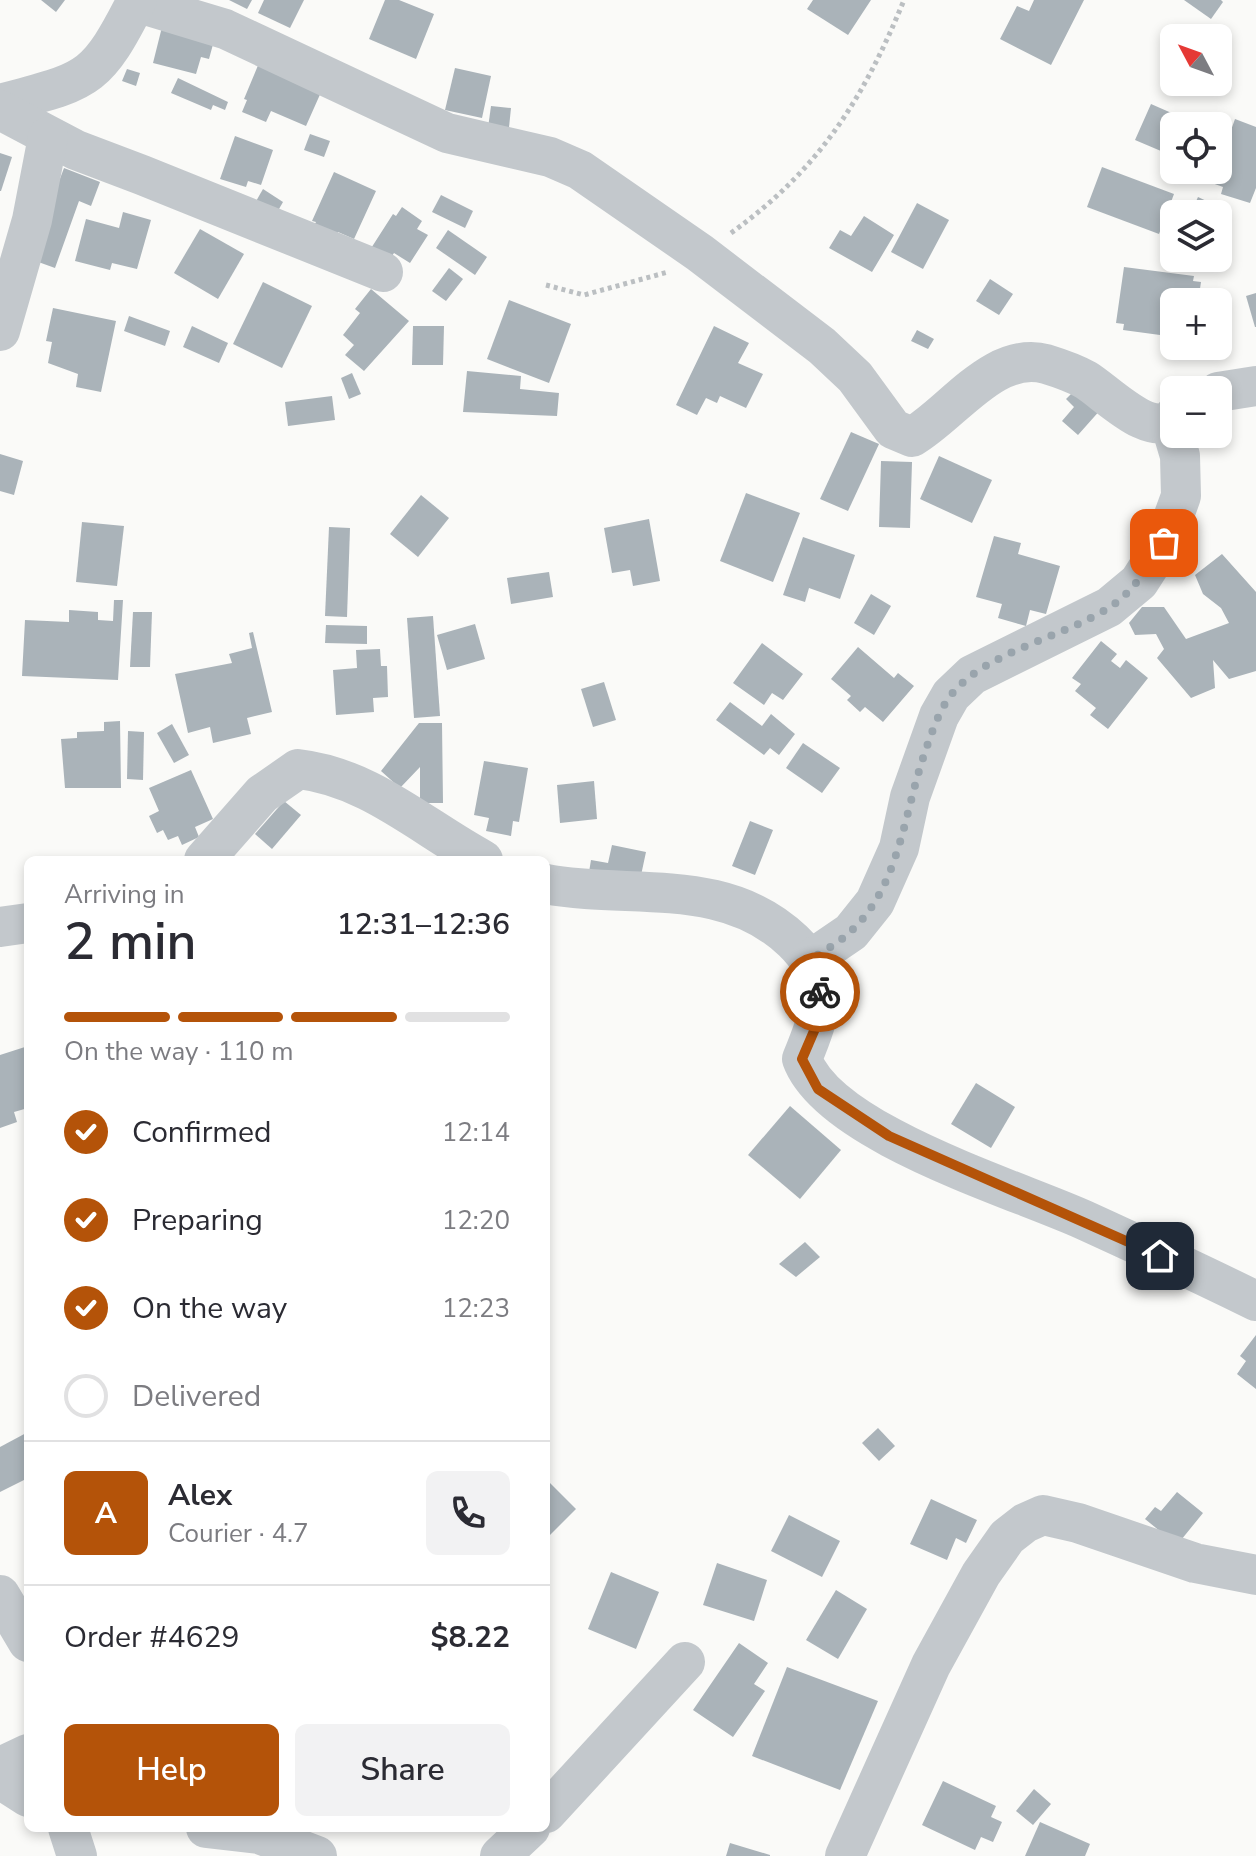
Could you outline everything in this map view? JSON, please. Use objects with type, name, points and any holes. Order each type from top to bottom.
[{"type":"street","points":[[0,107],[73,83],[93,71],[109,55],[136,1],[225,29],[447,133],[550,157],[612,190],[822,346],[855,377],[893,429],[902,435],[912,437],[929,427],[979,384],[1007,367],[1026,360],[1087,381],[1138,418],[1155,425],[1160,423]]},
{"type":"street","points":[[0,107],[48,137],[104,163],[142,175],[383,272]]},
{"type":"street","points":[[0,331],[32,220],[48,137]]},
{"type":"street","points":[[1232,390],[1256,386]]},
{"type":"street","points":[[810,960],[851,932],[875,902],[899,848],[910,797],[935,726],[951,695],[972,675],[1109,607],[1139,582],[1164,543],[1181,496],[1178,448]]},
{"type":"street","points":[[208,856],[262,794],[298,769],[328,772],[358,783],[477,856]]},
{"type":"street","points":[[550,884],[693,894],[744,907],[769,921],[810,960],[819,981],[820,1004],[802,1059],[818,1089],[889,1136],[1081,1219],[1256,1301]]},
{"type":"street","points":[[0,927],[24,924]]},
{"type":"street","points":[[845,1856],[931,1665],[981,1574],[1007,1537],[1025,1523],[1043,1515],[1066,1520],[1115,1532],[1195,1563],[1256,1575]]},
{"type":"street","points":[[0,1595],[24,1635]]},
{"type":"street","points":[[550,1809],[685,1662]]},
{"type":"street","points":[[0,1767],[24,1756]]},
{"type":"street","points":[[0,1779],[24,1794]]},
{"type":"street","points":[[69,1832],[77,1856]]},
{"type":"street","points":[[256,1832],[317,1856]]},
{"type":"street","points":[[500,1856],[526,1832]]},
{"type":"path","points":[[546,285],[584,295],[619,288],[665,274],[734,231],[770,200],[836,133],[855,105],[904,0]]},
{"type":"building","points":[[41,0],[65,0],[56,12]]},
{"type":"building","points":[[229,0],[252,0],[247,9]]},
{"type":"building","points":[[264,0],[304,0],[290,28],[258,13]]},
{"type":"building","points":[[385,0],[399,0],[434,14],[416,59],[369,39]]},
{"type":"building","points":[[813,0],[871,0],[848,35],[807,9]]},
{"type":"building","points":[[1034,0],[1084,0],[1051,65],[1000,39],[1017,6],[1029,11]]},
{"type":"building","points":[[1184,0],[1221,0],[1223,2],[1211,19]]},
{"type":"building","points":[[163,23],[215,37],[209,59],[201,57],[196,74],[153,63]]},
{"type":"building","points":[[259,63],[322,90],[306,126],[271,111],[266,122],[242,112]]},
{"type":"building","points":[[455,68],[491,76],[482,118],[445,110]]},
{"type":"building","points":[[127,69],[140,73],[136,86],[122,81]]},
{"type":"building","points":[[178,78],[228,102],[225,110],[213,105],[211,110],[171,93]]},
{"type":"building","points":[[1151,104],[1169,112],[1160,112],[1160,151],[1135,140]]},
{"type":"building","points":[[491,106],[511,108],[508,137],[487,135]]},
{"type":"building","points":[[1235,119],[1256,127],[1256,188],[1250,203],[1221,194],[1223,187],[1215,184],[1232,184],[1232,127]]},
{"type":"building","points":[[310,134],[330,141],[324,157],[304,150]]},
{"type":"building","points":[[235,136],[273,150],[261,185],[248,181],[246,187],[220,179]]},
{"type":"building","points":[[0,153],[12,157],[1,191],[0,191]]},
{"type":"building","points":[[1102,167],[1174,194],[1172,200],[1160,200],[1159,234],[1087,207]]},
{"type":"building","points":[[64,168],[100,182],[91,206],[79,201],[55,268],[30,259]]},
{"type":"building","points":[[334,172],[376,191],[354,239],[338,232],[334,239],[312,229],[316,222],[312,221]]},
{"type":"building","points":[[263,189],[283,202],[275,216],[255,203]]},
{"type":"building","points":[[441,195],[473,211],[465,228],[432,212]]},
{"type":"building","points":[[917,203],[949,220],[923,269],[891,252]]},
{"type":"building","points":[[402,207],[422,221],[417,229],[428,235],[410,263],[394,253],[386,265],[368,253],[393,214],[396,216]]},
{"type":"building","points":[[123,212],[151,220],[137,269],[112,263],[110,270],[75,261],[86,219],[119,228]]},
{"type":"building","points":[[864,216],[894,235],[872,272],[829,248],[840,230],[851,236]]},
{"type":"building","points":[[200,229],[244,254],[218,299],[174,273]]},
{"type":"building","points":[[448,230],[487,257],[475,275],[436,248]]},
{"type":"building","points":[[1124,267],[1194,276],[1193,281],[1201,282],[1200,288],[1160,288],[1160,335],[1123,330],[1124,324],[1116,323]]},
{"type":"building","points":[[449,268],[463,279],[446,301],[432,291]]},
{"type":"building","points":[[990,279],[1013,294],[999,315],[976,301]]},
{"type":"building","points":[[263,282],[312,306],[282,368],[233,344]]},
{"type":"building","points":[[371,289],[409,321],[364,371],[345,355],[354,345],[343,335],[360,313],[355,309]]},
{"type":"building","points":[[1256,293],[1256,327],[1255,327],[1246,296]]},
{"type":"building","points":[[509,300],[571,324],[549,383],[487,359]]},
{"type":"building","points":[[53,308],[116,321],[101,392],[76,387],[78,374],[48,363],[52,342],[46,341]]},
{"type":"building","points":[[129,316],[170,331],[165,346],[124,331]]},
{"type":"building","points":[[192,326],[228,343],[219,363],[183,347]]},
{"type":"building","points":[[413,326],[444,326],[443,365],[412,365]]},
{"type":"building","points":[[714,326],[749,343],[738,363],[763,374],[746,408],[720,396],[717,403],[706,398],[697,415],[676,405]]},
{"type":"building","points":[[917,330],[934,339],[928,349],[911,341]]},
{"type":"building","points":[[467,371],[521,376],[520,389],[559,393],[557,416],[463,412]]},
{"type":"building","points":[[352,373],[361,394],[349,399],[341,378]]},
{"type":"building","points":[[1076,389],[1102,408],[1078,435],[1062,421],[1074,407],[1066,399]]},
{"type":"building","points":[[332,396],[335,420],[288,426],[285,402]]},
{"type":"building","points":[[851,432],[879,444],[848,511],[820,499]]},
{"type":"building","points":[[0,454],[23,461],[14,495],[0,491]]},
{"type":"building","points":[[939,456],[992,480],[972,523],[920,499]]},
{"type":"building","points":[[881,461],[912,462],[910,528],[879,527]]},
{"type":"building","points":[[746,493],[800,513],[773,582],[720,561]]},
{"type":"building","points":[[421,495],[449,518],[418,557],[390,534]]},
{"type":"building","points":[[649,519],[660,581],[633,586],[630,570],[612,573],[604,528]]},
{"type":"building","points":[[82,522],[124,526],[117,586],[76,582]]},
{"type":"building","points":[[329,527],[350,528],[347,617],[325,616]]},
{"type":"building","points":[[994,536],[1021,543],[1018,554],[1060,566],[1046,614],[1030,610],[1026,626],[998,618],[1002,604],[976,597]]},
{"type":"building","points":[[803,537],[855,555],[840,599],[809,588],[805,602],[783,595]]},
{"type":"building","points":[[1222,554],[1256,592],[1256,671],[1229,679],[1213,660],[1215,688],[1191,698],[1157,658],[1164,649],[1156,634],[1135,635],[1129,623],[1142,607],[1164,607],[1186,639],[1229,623],[1221,608],[1203,594],[1195,575]]},
{"type":"building","points":[[549,572],[553,597],[511,604],[507,578]]},
{"type":"building","points":[[871,594],[891,606],[874,635],[854,623]]},
{"type":"building","points":[[114,600],[123,600],[118,680],[22,676],[25,620],[69,622],[69,610],[98,612],[98,620],[113,621]]},
{"type":"building","points":[[133,612],[152,612],[150,667],[130,667]]},
{"type":"building","points":[[433,616],[440,716],[414,718],[407,618]]},
{"type":"building","points":[[475,624],[485,659],[447,670],[437,635]]},
{"type":"building","points":[[326,625],[367,626],[367,644],[325,643]]},
{"type":"building","points":[[253,632],[272,712],[247,718],[251,734],[213,743],[210,727],[188,733],[175,674],[232,663],[229,654],[252,648],[249,633]]},
{"type":"building","points":[[1101,641],[1117,654],[1111,661],[1120,668],[1126,660],[1148,678],[1108,729],[1090,715],[1096,708],[1075,691],[1081,684],[1072,678]]},
{"type":"building","points":[[762,643],[803,674],[783,700],[772,693],[764,705],[733,683]]},
{"type":"building","points":[[858,647],[894,678],[898,673],[914,686],[883,722],[865,707],[860,712],[847,700],[851,696],[831,679]]},
{"type":"building","points":[[380,649],[381,666],[387,666],[388,697],[373,698],[374,712],[336,715],[333,670],[357,668],[356,650]]},
{"type":"building","points":[[604,682],[616,720],[593,727],[581,689]]},
{"type":"building","points":[[730,702],[762,726],[771,714],[795,734],[779,755],[770,748],[764,755],[716,720]]},
{"type":"building","points":[[120,721],[121,788],[65,788],[61,739],[77,738],[77,732],[104,731],[104,722]]},
{"type":"building","points":[[419,723],[442,723],[443,803],[420,803],[420,767],[400,788],[381,771]]},
{"type":"building","points":[[172,724],[189,755],[174,763],[157,733]]},
{"type":"building","points":[[128,731],[144,732],[143,780],[127,779]]},
{"type":"building","points":[[803,743],[840,768],[822,793],[786,768]]},
{"type":"building","points":[[484,761],[528,768],[519,822],[513,821],[511,836],[486,831],[489,818],[474,815]]},
{"type":"building","points":[[191,770],[213,819],[195,827],[199,837],[182,845],[178,836],[168,840],[163,830],[157,833],[149,816],[159,811],[149,788]]},
{"type":"building","points":[[594,781],[597,819],[560,823],[557,785]]},
{"type":"building","points":[[284,801],[301,815],[272,849],[255,834]]},
{"type":"building","points":[[750,821],[773,830],[755,875],[732,866]]},
{"type":"building","points":[[612,845],[646,852],[640,880],[588,878],[591,860],[608,863]]},
{"type":"building","points":[[24,1047],[24,1109],[14,1112],[17,1122],[0,1128],[0,1055]]},
{"type":"building","points":[[976,1083],[1015,1107],[991,1148],[951,1124]]},
{"type":"building","points":[[790,1106],[841,1150],[800,1199],[748,1155]]},
{"type":"building","points":[[805,1242],[820,1257],[796,1277],[779,1264]]},
{"type":"building","points":[[1256,1335],[1256,1389],[1237,1374],[1246,1361],[1240,1356]]},
{"type":"building","points":[[878,1428],[895,1446],[879,1461],[862,1443]]},
{"type":"building","points":[[24,1434],[24,1480],[0,1492],[0,1447]]},
{"type":"building","points":[[550,1483],[576,1509],[550,1535]]},
{"type":"building","points":[[1177,1492],[1203,1513],[1177,1545],[1145,1519],[1155,1507],[1161,1511]]},
{"type":"building","points":[[931,1499],[977,1520],[966,1543],[956,1538],[947,1560],[910,1544]]},
{"type":"building","points":[[789,1515],[840,1541],[822,1577],[771,1551]]},
{"type":"building","points":[[717,1563],[767,1580],[754,1621],[703,1605]]},
{"type":"building","points":[[611,1572],[659,1592],[636,1649],[588,1629]]},
{"type":"building","points":[[836,1590],[867,1609],[838,1659],[806,1640]]},
{"type":"building","points":[[739,1643],[768,1663],[754,1684],[765,1691],[733,1737],[693,1710]]},
{"type":"building","points":[[787,1667],[878,1701],[840,1790],[752,1756]]},
{"type":"building","points":[[943,1781],[996,1806],[991,1817],[1002,1822],[993,1842],[981,1837],[975,1850],[922,1825]]},
{"type":"building","points":[[1034,1789],[1051,1804],[1033,1825],[1016,1811]]},
{"type":"building","points":[[1040,1822],[1090,1844],[1085,1856],[1025,1856]]},
{"type":"building","points":[[730,1843],[770,1855],[770,1856],[726,1856]]},
{"type":"way so far","points":[[820,992],[810,960],[851,932],[875,902],[899,848],[910,797],[939,716],[951,695],[972,675],[1109,607],[1139,582],[1164,543]]},
{"type":"route","points":[[820,992],[817,1024],[802,1059],[818,1089],[889,1136],[1160,1256]]}]
